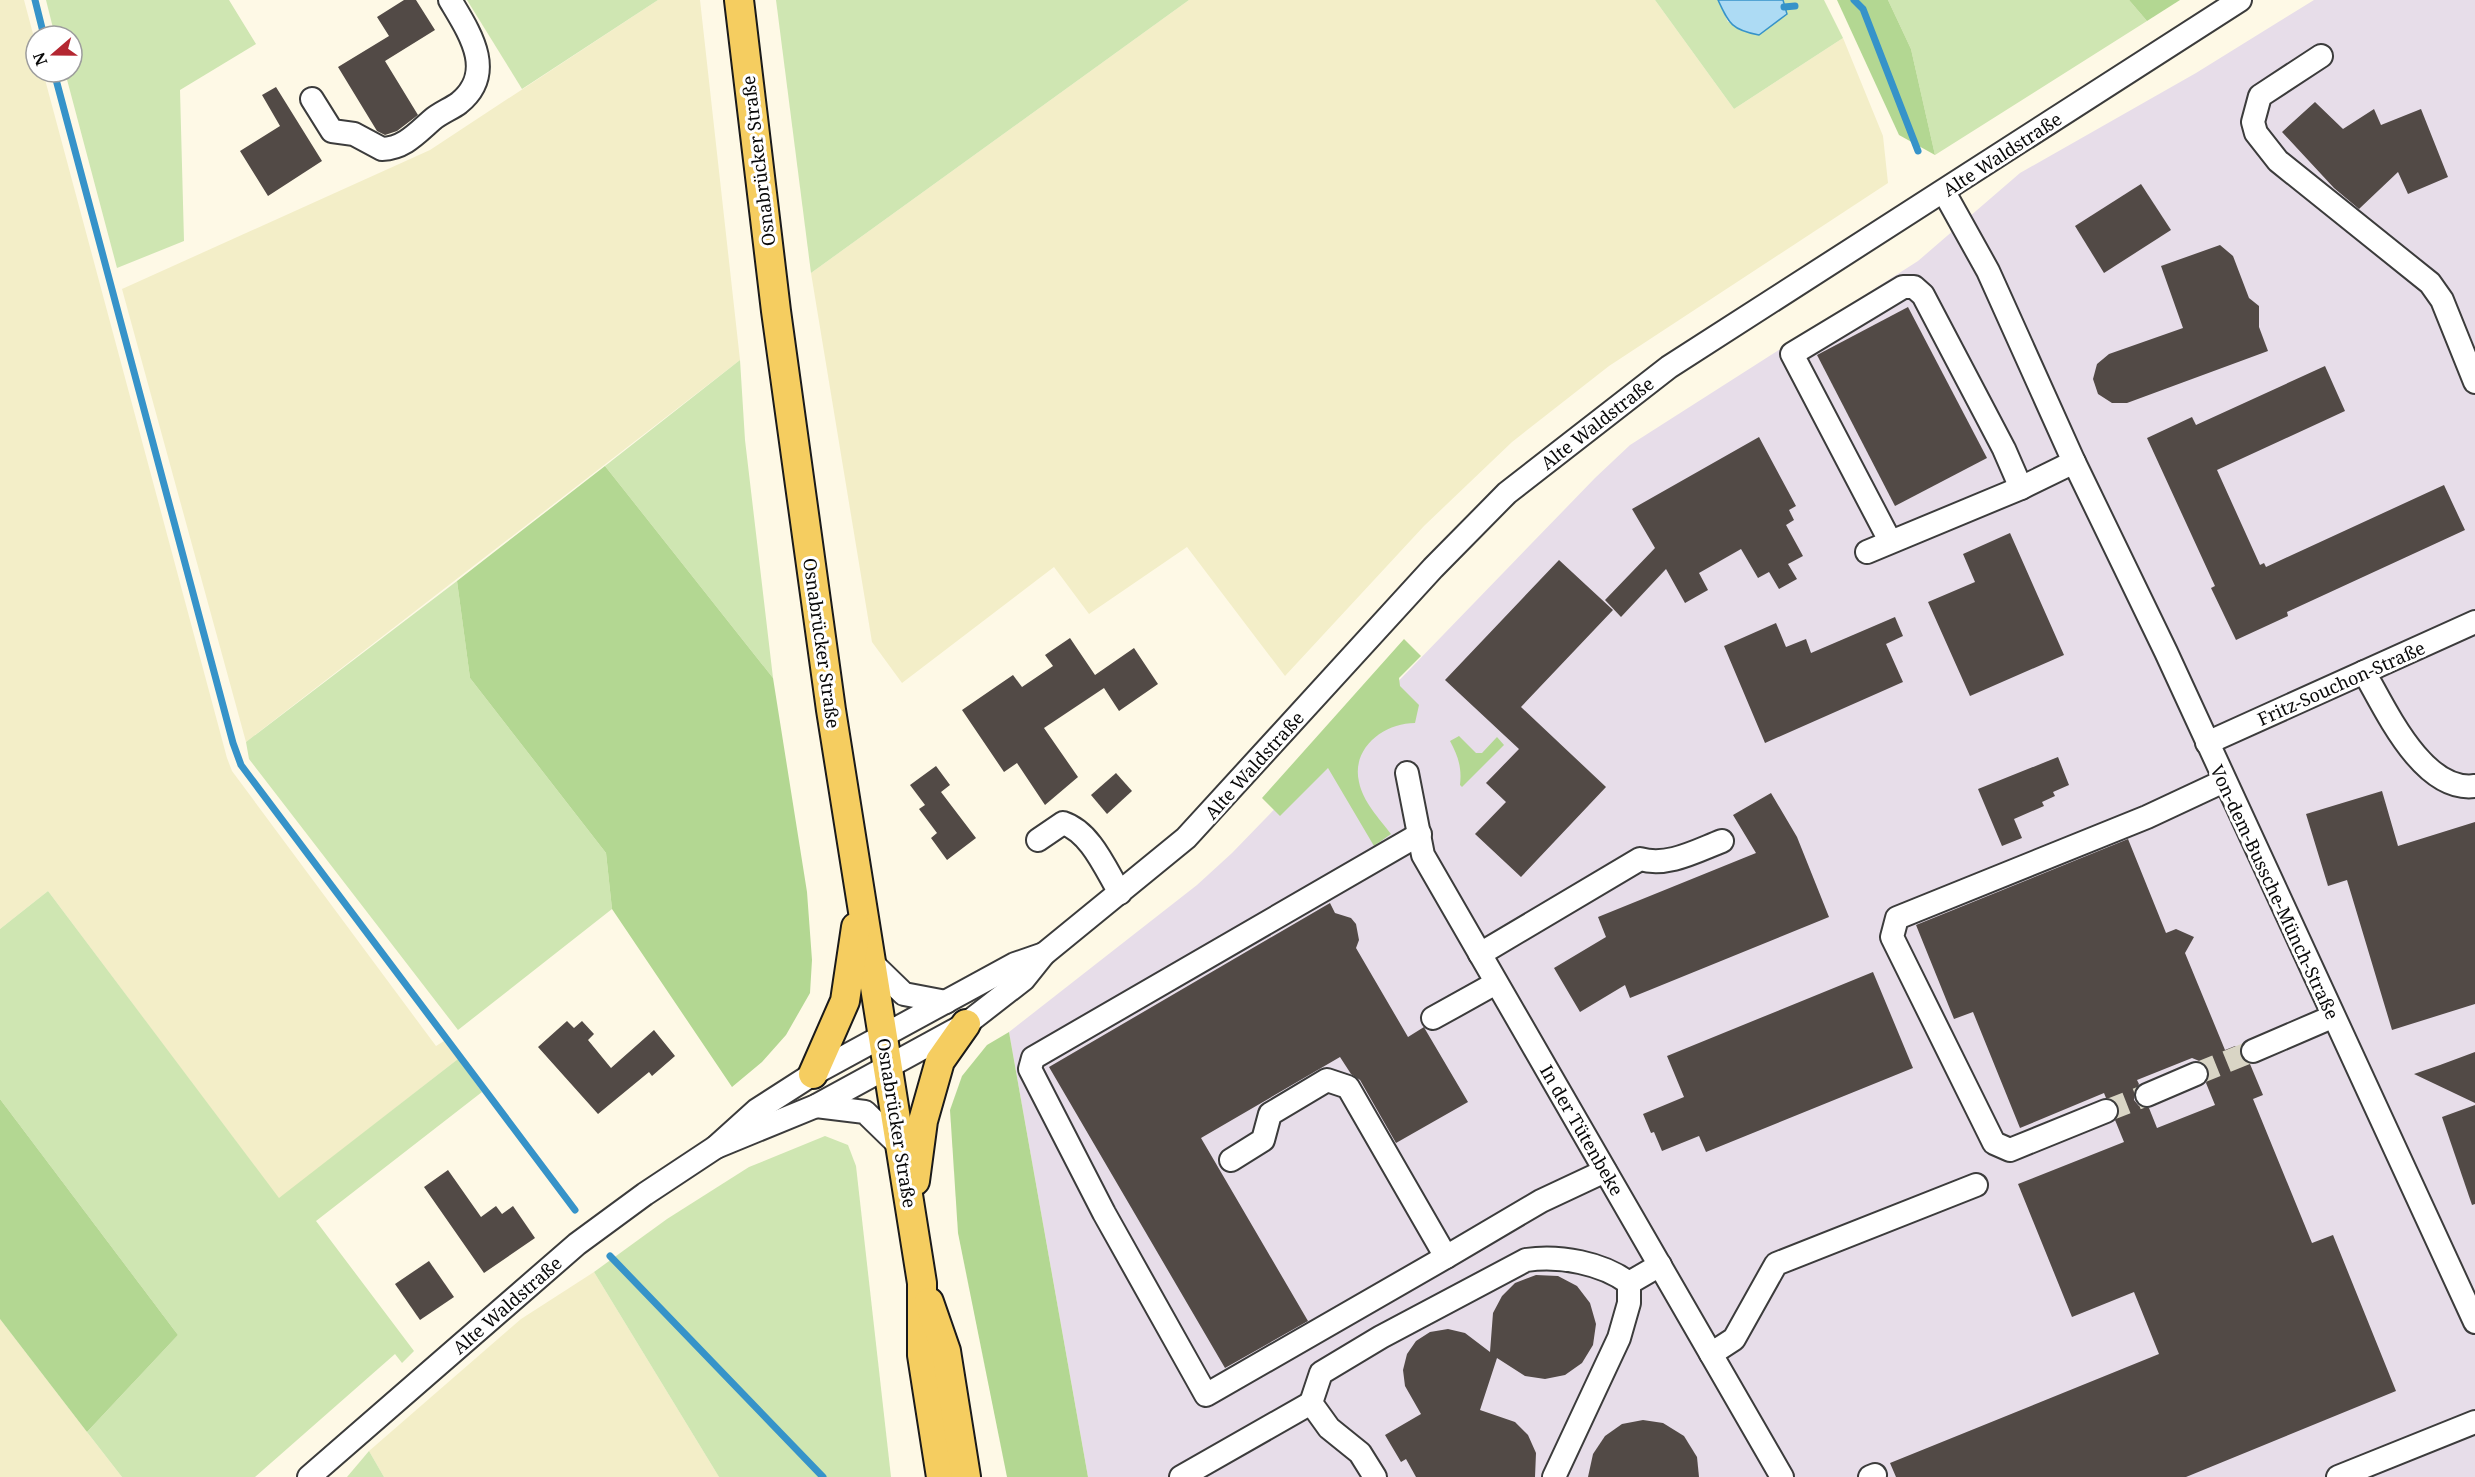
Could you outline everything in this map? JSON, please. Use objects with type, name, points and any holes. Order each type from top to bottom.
[{"type":"main road","name":"Osnabrücker Straße","points":[[739,0],[776,311],[831,710],[922,1283],[922,1356],[941,1477]]},
{"type":"main road","points":[[813,1074],[845,1001],[860,898]]},
{"type":"main road","points":[[911,1210],[923,1121],[940,1060],[966,1024]]},
{"type":"main road","name":"Osnabrücker Straße","points":[[922,1283],[946,1351],[966,1477]]},
{"type":"street","points":[[312,99],[332,131],[354,134],[382,149],[402,145],[423,130],[432,120],[459,103],[471,90],[477,75],[478,60],[475,45],[450,0]]},
{"type":"street","name":"Alte Waldstraße","points":[[716,1147],[816,1106],[966,1024],[1024,979],[1044,954],[1186,838],[1433,568],[1508,493],[1669,368],[2240,0]]},
{"type":"street","points":[[2321,56],[2260,96],[2255,107],[2253,122],[2256,133],[2278,161],[2430,283],[2442,300],[2475,382]]},
{"type":"street","name":"Von-dem-Bussche-Münch-Straße","points":[[1944,192],[1988,271],[2074,462],[2475,1322]]},
{"type":"street","points":[[1890,541],[1792,354],[1902,287],[1914,287],[1923,295],[2004,449],[2021,488]]},
{"type":"street","points":[[1866,552],[2021,488],[2074,462]]},
{"type":"street","name":"Fritz-Souchon-Straße","points":[[2207,743],[2475,622]]},
{"type":"street","points":[[2364,672],[2408,748],[2433,773],[2465,787],[2475,786]]},
{"type":"street","name":"In der Tütenbeke","points":[[1407,774],[1423,855],[1782,1477]]},
{"type":"street","points":[[2106,1111],[2010,1150],[1994,1143],[1892,937],[1897,918],[2147,817],[2224,781]]},
{"type":"street","points":[[1038,840],[1063,823],[1073,826],[1098,854],[1120,893]]},
{"type":"street","points":[[1420,834],[1033,1058],[1030,1069],[1104,1213],[1206,1395],[1541,1201],[1605,1171]]},
{"type":"street","points":[[1480,954],[1640,859],[1654,863],[1672,860],[1722,841]]},
{"type":"street","name":"Alte Waldstraße","points":[[309,1477],[521,1291],[645,1194],[716,1147],[757,1110],[813,1074],[883,1038],[1015,964],[1044,954]]},
{"type":"street","points":[[870,961],[904,994],[946,1002]]},
{"type":"street","points":[[1433,1018],[1496,983]]},
{"type":"street","points":[[2253,1051],[2332,1017]]},
{"type":"street","points":[[2147,1095],[2196,1074]]},
{"type":"street","points":[[1231,1160],[1263,1140],[1270,1114],[1327,1080],[1348,1087],[1446,1257]]},
{"type":"street","name":"Alte Waldstraße","points":[[816,1106],[865,1112],[901,1147]]},
{"type":"street","points":[[1711,1354],[1734,1339],[1776,1264],[1976,1185]]},
{"type":"street","points":[[1181,1477],[1311,1403],[1321,1373],[1385,1335],[1526,1260],[1546,1257],[1578,1262],[1616,1273],[1629,1283]]},
{"type":"street","points":[[1629,1283],[1660,1265]]},
{"type":"street","points":[[1554,1477],[1619,1338],[1629,1303],[1629,1283]]},
{"type":"street","points":[[1311,1403],[1329,1428],[1360,1453],[1375,1477]]},
{"type":"street","points":[[2338,1477],[2475,1422]]},
{"type":"shaded area","points":[[0,0],[24,0],[30,24],[24,24],[24,84],[46,84],[232,771],[436,1046],[444,1041],[458,1059],[279,1199],[48,891],[0,929]]},
{"type":"shaded area","points":[[658,0],[700,0],[740,360],[246,742],[122,289],[430,150]]},
{"type":"shaded area","points":[[1189,0],[1655,0],[1734,109],[1843,38],[1883,136],[1888,183],[1609,366],[1512,442],[1424,526],[1285,676],[1187,547],[1089,614],[1054,567],[902,683],[872,642],[811,273]]},
{"type":"shaded area","points":[[2314,0],[2475,0],[2475,1477],[1088,1477],[1009,1032],[1197,885],[1232,853],[1595,478],[1630,445],[1918,261],[2020,173],[2196,73]]},
{"type":"shaded area","points":[[594,1272],[719,1477],[384,1477],[369,1451],[521,1319]]},
{"type":"shaded area","points":[[0,1319],[87,1432],[122,1477],[0,1477]]},
{"type":"green space","points":[[46,0],[229,0],[256,44],[180,90],[184,241],[117,268],[68,84],[84,84],[84,24],[52,24]]},
{"type":"green space","points":[[467,0],[658,0],[522,89]]},
{"type":"green space","points":[[776,0],[1189,0],[811,273]]},
{"type":"green space","points":[[1655,0],[1718,0],[1728,22],[1786,14],[1783,0],[1824,0],[1843,38],[1734,109]]},
{"type":"green space","points":[[1837,0],[1888,0],[1911,49],[1935,155],[1899,135]]},
{"type":"green space","points":[[1888,0],[2129,0],[2147,21],[1935,155],[1911,49]]},
{"type":"green space","points":[[2129,0],[2180,0],[2147,21]]},
{"type":"green space","points":[[740,360],[745,440],[773,678],[605,466]]},
{"type":"green space","points":[[605,466],[773,678],[807,892],[812,960],[810,993],[786,1035],[762,1062],[732,1087],[612,909],[606,853],[470,678],[457,581]]},
{"type":"green space","points":[[457,581],[470,678],[606,853],[612,909],[458,1030],[249,759],[246,742]]},
{"type":"green space","points":[[1404,639],[1421,656],[1399,678],[1400,686],[1419,705],[1415,723],[1392,727],[1372,740],[1360,758],[1358,770],[1364,796],[1391,834],[1374,846],[1328,768],[1280,816],[1262,798]]},
{"type":"green space","points":[[1459,736],[1476,753],[1482,753],[1497,737],[1504,745],[1462,787],[1459,762],[1450,741]]},
{"type":"green space","points":[[48,891],[279,1198],[458,1059],[482,1092],[316,1221],[414,1351],[402,1363],[395,1354],[255,1477],[122,1477],[87,1432],[178,1335],[0,1099],[0,929]]},
{"type":"green space","points":[[1009,1032],[1088,1477],[1007,1477],[958,1233],[950,1110],[962,1076],[987,1045]]},
{"type":"green space","points":[[0,1099],[178,1335],[87,1432],[0,1319]]},
{"type":"green space","points":[[825,1136],[848,1145],[856,1166],[891,1477],[719,1477],[594,1272],[667,1219],[749,1167]]},
{"type":"green space","points":[[369,1451],[384,1477],[347,1477]]},
{"type":"water","points":[[1718,0],[1783,0],[1787,14],[1759,35],[1743,31],[1732,25]]},
{"type":"building","points":[[404,0],[416,0],[435,30],[385,61],[418,115],[397,131],[385,135],[377,131],[338,67],[389,36],[377,17]]},
{"type":"building","points":[[276,87],[322,161],[268,196],[240,151],[280,126],[262,95]]},
{"type":"building","points":[[2315,102],[2343,129],[2374,109],[2381,125],[2421,109],[2448,177],[2408,194],[2398,172],[2359,209],[2334,188],[2282,132]]},
{"type":"building","points":[[2141,184],[2171,230],[2104,273],[2075,226]]},
{"type":"building","points":[[2220,245],[2233,256],[2249,298],[2259,306],[2259,327],[2268,351],[2127,403],[2112,403],[2098,394],[2093,379],[2097,364],[2109,354],[2183,328],[2161,266]]},
{"type":"building","points":[[1908,307],[1987,458],[1895,506],[1817,355]]},
{"type":"building","points":[[2325,366],[2345,411],[2217,470],[2260,565],[2264,563],[2266,567],[2444,485],[2465,530],[2287,612],[2288,616],[2236,640],[2211,588],[2215,586],[2147,438],[2192,417],[2196,425]]},
{"type":"building","points":[[1759,437],[1796,506],[1789,510],[1794,520],[1786,525],[1803,556],[1788,564],[1797,579],[1779,589],[1769,572],[1758,578],[1741,549],[1699,573],[1708,590],[1685,603],[1666,569],[1621,617],[1605,600],[1655,548],[1632,509]]},
{"type":"building","points":[[2010,533],[2064,655],[1970,696],[1928,602],[1975,582],[1963,554]]},
{"type":"building","points":[[1559,560],[1613,610],[1521,707],[1606,787],[1521,877],[1475,834],[1506,802],[1486,783],[1519,749],[1445,680]]},
{"type":"building","points":[[1895,617],[1903,636],[1886,644],[1903,682],[1765,743],[1724,646],[1776,623],[1786,647],[1806,639],[1811,653]]},
{"type":"building","points":[[1070,638],[1095,675],[1134,648],[1158,684],[1119,711],[1104,688],[1044,728],[1078,777],[1045,805],[1017,763],[1004,772],[962,710],[1013,675],[1022,687],[1053,666],[1045,655]]},
{"type":"building","points":[[2058,757],[2069,785],[2053,792],[2055,796],[2042,802],[2044,806],[2014,819],[2022,838],[2002,846],[1978,789]]},
{"type":"building","points":[[936,766],[950,785],[941,792],[976,838],[947,860],[931,838],[937,833],[919,809],[925,805],[910,785]]},
{"type":"building","points":[[1116,773],[1132,791],[1107,814],[1091,795]]},
{"type":"building","points":[[2382,791],[2398,846],[2475,822],[2475,1004],[2392,1030],[2347,880],[2328,886],[2306,814]]},
{"type":"building","points":[[1771,793],[1797,837],[1829,917],[1630,998],[1625,985],[1580,1012],[1554,968],[1606,937],[1598,917],[1756,853],[1733,815]]},
{"type":"building","points":[[2128,839],[2166,933],[2176,929],[2194,937],[2185,953],[2225,1050],[2235,1046],[2240,1047],[2241,1057],[2250,1064],[2263,1095],[2253,1099],[2312,1243],[2333,1235],[2396,1391],[2186,1477],[1896,1477],[1890,1463],[2159,1354],[2134,1292],[2072,1317],[2018,1184],[2124,1142],[2115,1120],[2119,1113],[2118,1105],[2114,1100],[2106,1098],[2104,1093],[2020,1128],[1973,1012],[1954,1019],[1916,925]],"holes":[[[2192,1058],[2204,1063],[2208,1068],[2209,1076],[2206,1083],[2215,1105],[2157,1128],[2149,1108],[2139,1106],[2134,1100],[2134,1093],[2139,1084],[2137,1080]]]},
{"type":"building","points":[[1330,903],[1335,913],[1351,918],[1356,924],[1359,940],[1356,948],[1408,1037],[1424,1027],[1468,1102],[1396,1143],[1360,1080],[1351,1074],[1340,1057],[1201,1138],[1308,1321],[1225,1368],[1049,1067]]},
{"type":"building","points":[[1873,972],[1913,1068],[1706,1152],[1699,1136],[1662,1151],[1643,1114],[1684,1097],[1667,1056]]},
{"type":"building","points":[[567,1021],[574,1028],[582,1021],[594,1034],[588,1040],[611,1068],[654,1030],[675,1056],[652,1076],[649,1072],[598,1114],[538,1047]]},
{"type":"building","points":[[2475,1052],[2475,1103],[2414,1074],[2440,1065]]},
{"type":"building","points":[[2475,1105],[2475,1204],[2472,1205],[2442,1117]]},
{"type":"building","points":[[448,1170],[481,1217],[496,1206],[502,1214],[513,1206],[535,1238],[484,1273],[424,1187]]},
{"type":"building","points":[[429,1261],[454,1297],[420,1320],[395,1284]]},
{"type":"building","points":[[1536,1275],[1558,1276],[1577,1286],[1590,1303],[1596,1324],[1593,1345],[1582,1363],[1565,1375],[1545,1379],[1525,1376],[1497,1358],[1480,1410],[1515,1422],[1528,1435],[1536,1453],[1535,1477],[1416,1477],[1406,1459],[1401,1462],[1385,1435],[1421,1414],[1405,1386],[1403,1370],[1407,1354],[1416,1341],[1430,1332],[1448,1329],[1465,1333],[1490,1352],[1493,1313],[1502,1296],[1515,1283]]},
{"type":"building","points":[[1643,1420],[1663,1423],[1684,1436],[1697,1457],[1699,1477],[1588,1477],[1593,1454],[1605,1436],[1622,1424]]},
{"type":"waterway","points":[[35,0],[41,24]]},
{"type":"waterway","points":[[1854,0],[1863,9],[1918,151]]},
{"type":"waterway","points":[[1784,7],[1795,6]]},
{"type":"waterway","points":[[57,84],[233,743],[241,765],[575,1210]]},
{"type":"waterway","points":[[610,1256],[823,1477]]},
{"type":"tunnel","points":[[2196,1074],[2253,1051]]},
{"type":"tunnel","points":[[2106,1111],[2147,1095]]}]
